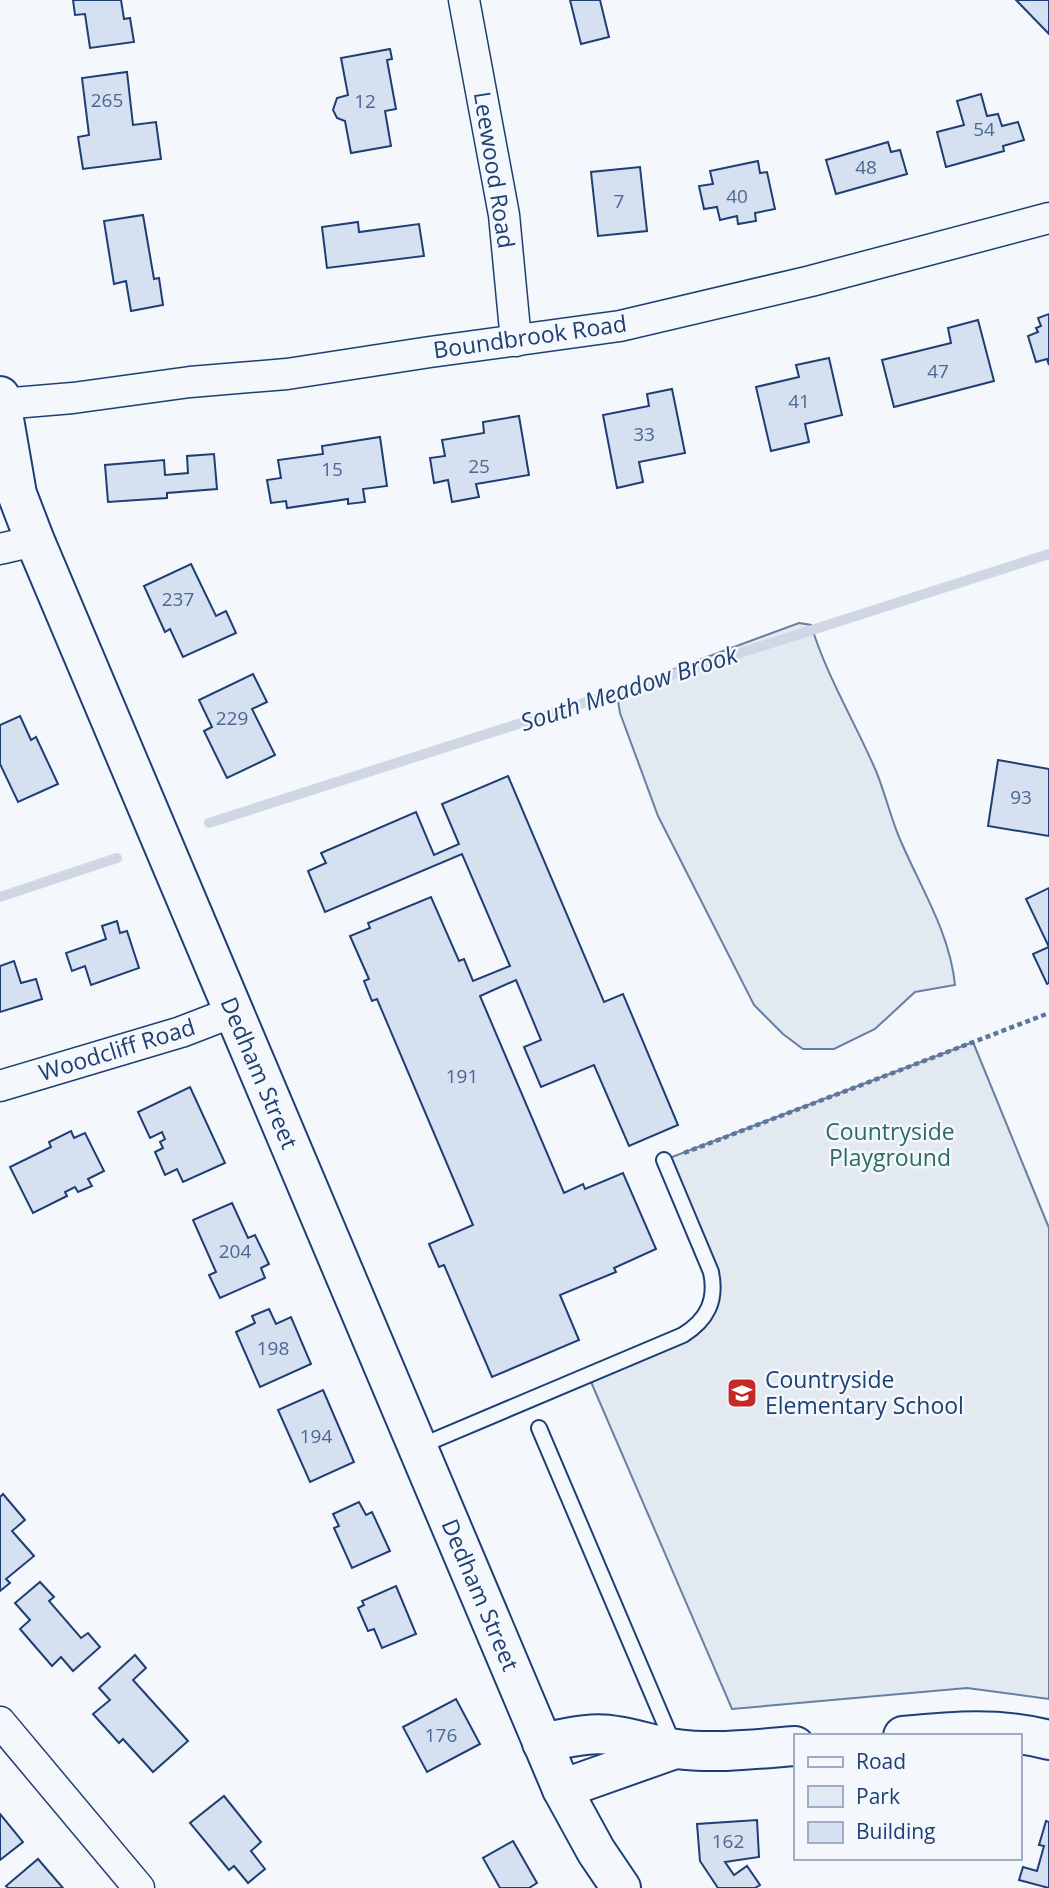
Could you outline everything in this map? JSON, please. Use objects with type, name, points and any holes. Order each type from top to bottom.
[{"type":"main road","name":"Dedham Street","points":[[1,400],[17,494],[18,545],[233,1012],[562,1789],[596,1851],[621,1888]]},
{"type":"main road","points":[[926,1734],[972,1730],[1018,1734]]},
{"type":"main road","points":[[542,1743],[598,1734],[616,1735],[675,1749],[726,1751],[794,1746]]},
{"type":"main road","points":[[1021,1735],[1049,1740]]},
{"type":"main road","points":[[562,1789],[675,1749]]},
{"type":"street","name":"Leewood Road","points":[[464,0],[504,215],[516,341]]},
{"type":"street","name":"Boundbrook Road","points":[[1,400],[73,398],[190,382],[286,374],[620,326],[811,281],[1049,218]]},
{"type":"street","name":"Woodcliff Road","points":[[0,1086],[181,1032],[233,1012]]},
{"type":"street","points":[[0,1722],[139,1888]]},
{"type":"lane","points":[[418,1447],[683,1335],[706,1315],[713,1302],[711,1272],[664,1160]]},
{"type":"lane","points":[[539,1429],[675,1749]]},
{"type":"path","points":[[664,1160],[1049,1013]]},
{"type":"green space","points":[[799,623],[811,625],[833,681],[876,771],[899,837],[947,946],[955,985],[915,992],[875,1029],[834,1049],[803,1049],[783,1034],[754,1005],[658,816],[618,701],[634,684]]},
{"type":"green space","name":"Countryside Playground","points":[[973,1042],[1049,1228],[1049,1699],[967,1688],[732,1709],[588,1375],[696,1327],[714,1287],[664,1160]]},
{"type":"building","points":[[73,0],[121,0],[124,19],[130,18],[134,42],[90,48],[85,14],[75,15]]},
{"type":"building","points":[[570,0],[600,0],[609,37],[581,44]]},
{"type":"building","points":[[1016,0],[1049,0],[1049,34]]},
{"type":"building","points":[[390,49],[392,59],[387,60],[396,109],[385,111],[391,146],[351,153],[345,121],[337,118],[333,110],[337,98],[348,95],[341,58]]},
{"type":"building","points":[[127,72],[133,125],[156,122],[161,159],[83,169],[78,137],[89,135],[82,78]]},
{"type":"building","points":[[981,94],[987,116],[998,114],[1002,126],[1018,122],[1024,140],[1003,146],[1004,151],[946,167],[937,132],[964,125],[957,101]]},
{"type":"building","points":[[888,142],[891,152],[900,150],[907,174],[836,194],[826,160]]},
{"type":"building","points":[[758,161],[760,173],[767,172],[775,209],[755,213],[756,221],[738,224],[737,216],[720,220],[717,207],[704,209],[699,186],[713,184],[710,171]]},
{"type":"building","points":[[640,167],[647,231],[598,236],[591,172]]},
{"type":"building","points":[[143,215],[154,279],[159,278],[163,305],[131,311],[126,281],[114,284],[104,221]]},
{"type":"building","points":[[358,222],[359,232],[419,224],[424,256],[327,268],[322,227]]},
{"type":"building","points":[[1049,314],[1049,365],[1047,359],[1036,362],[1028,336],[1038,332],[1036,328],[1041,326],[1038,318]]},
{"type":"building","points":[[978,320],[994,381],[894,407],[882,360],[951,343],[948,328]]},
{"type":"building","points":[[829,358],[842,415],[805,424],[809,442],[771,451],[756,387],[799,377],[796,365]]},
{"type":"building","points":[[672,389],[685,453],[639,462],[643,482],[617,488],[603,415],[649,406],[647,394]]},
{"type":"building","points":[[519,416],[529,475],[476,484],[479,497],[452,502],[448,480],[434,483],[430,458],[445,456],[442,440],[484,433],[483,422]]},
{"type":"building","points":[[380,437],[387,486],[363,489],[365,502],[348,504],[348,499],[287,508],[286,501],[271,503],[267,480],[281,478],[278,460],[323,454],[322,446]]},
{"type":"building","points":[[214,454],[217,489],[167,493],[167,498],[108,502],[105,465],[164,460],[165,475],[188,473],[187,456]]},
{"type":"building","points":[[191,564],[216,616],[226,611],[236,633],[183,657],[170,629],[165,632],[144,586]]},
{"type":"building","points":[[253,674],[267,702],[252,709],[275,755],[227,778],[204,731],[212,727],[199,700]]},
{"type":"building","points":[[20,716],[31,740],[36,737],[58,784],[18,802],[0,764],[0,725]]},
{"type":"building","points":[[998,760],[1049,769],[1049,836],[988,826]]},
{"type":"building","points":[[508,776],[604,1002],[623,994],[678,1125],[629,1146],[594,1065],[541,1087],[524,1047],[541,1040],[516,980],[480,996],[564,1193],[583,1184],[585,1189],[623,1173],[656,1249],[614,1268],[616,1272],[560,1295],[579,1340],[492,1377],[444,1265],[439,1267],[429,1244],[473,1225],[377,999],[372,1001],[364,981],[369,979],[350,936],[370,928],[368,923],[431,897],[459,961],[464,959],[473,981],[510,966],[462,854],[325,912],[308,871],[326,863],[321,853],[416,812],[434,855],[459,844],[442,804]]},
{"type":"building","points":[[1049,888],[1049,947],[1026,899]]},
{"type":"building","points":[[117,921],[120,933],[127,931],[139,968],[91,985],[85,966],[72,971],[66,953],[106,939],[102,926]]},
{"type":"building","points":[[1049,947],[1049,983],[1047,984],[1033,954]]},
{"type":"building","points":[[14,961],[21,983],[36,979],[42,999],[0,1012],[0,966]]},
{"type":"building","points":[[190,1087],[225,1163],[183,1182],[177,1169],[165,1175],[155,1152],[163,1148],[160,1142],[165,1139],[162,1132],[150,1138],[138,1112]]},
{"type":"building","points":[[71,1131],[74,1138],[85,1133],[104,1171],[88,1179],[92,1186],[78,1192],[75,1187],[65,1192],[67,1196],[33,1213],[10,1167],[51,1147],[49,1142]]},
{"type":"building","points":[[232,1203],[248,1238],[255,1235],[269,1264],[261,1268],[265,1278],[220,1298],[209,1275],[216,1272],[193,1220]]},
{"type":"building","points":[[269,1309],[276,1324],[291,1317],[311,1364],[260,1387],[236,1332],[255,1323],[252,1316]]},
{"type":"building","points":[[323,1390],[354,1462],[310,1482],[278,1410]]},
{"type":"building","points":[[3,1494],[25,1520],[12,1531],[34,1556],[6,1579],[10,1583],[0,1591],[0,1497]]},
{"type":"building","points":[[359,1502],[366,1515],[372,1512],[390,1551],[352,1568],[334,1528],[339,1526],[333,1514]]},
{"type":"building","points":[[40,1582],[54,1597],[49,1601],[81,1638],[88,1633],[100,1647],[73,1671],[61,1657],[52,1666],[20,1629],[30,1620],[15,1603]]},
{"type":"building","points":[[396,1586],[416,1634],[382,1648],[374,1629],[368,1631],[358,1608],[364,1605],[362,1601]]},
{"type":"building","points":[[135,1655],[146,1668],[133,1680],[188,1741],[153,1772],[123,1739],[119,1743],[93,1714],[110,1700],[99,1688]]},
{"type":"building","points":[[456,1699],[480,1744],[427,1772],[403,1727]]},
{"type":"building","points":[[224,1796],[261,1842],[251,1851],[265,1869],[248,1883],[234,1866],[229,1870],[190,1823]]},
{"type":"building","points":[[0,1814],[23,1842],[0,1860]]},
{"type":"building","points":[[757,1820],[759,1857],[725,1862],[734,1875],[747,1866],[760,1885],[755,1888],[718,1888],[700,1861],[697,1824]]},
{"type":"building","points":[[1046,1821],[1049,1822],[1049,1888],[1019,1880],[1023,1867],[1037,1871],[1044,1846],[1039,1845]]},
{"type":"building","points":[[513,1841],[537,1883],[529,1888],[500,1888],[483,1858]]},
{"type":"building","points":[[38,1859],[63,1888],[6,1886]]},
{"type":"waterway","name":"South Meadow Brook","points":[[209,823],[1049,554]]},
{"type":"waterway","name":"South Meadow Brook","points":[[0,897],[117,858]]},
{"type":"place","name":"Countryside Elementary School","points":[[742,1393]]}]
